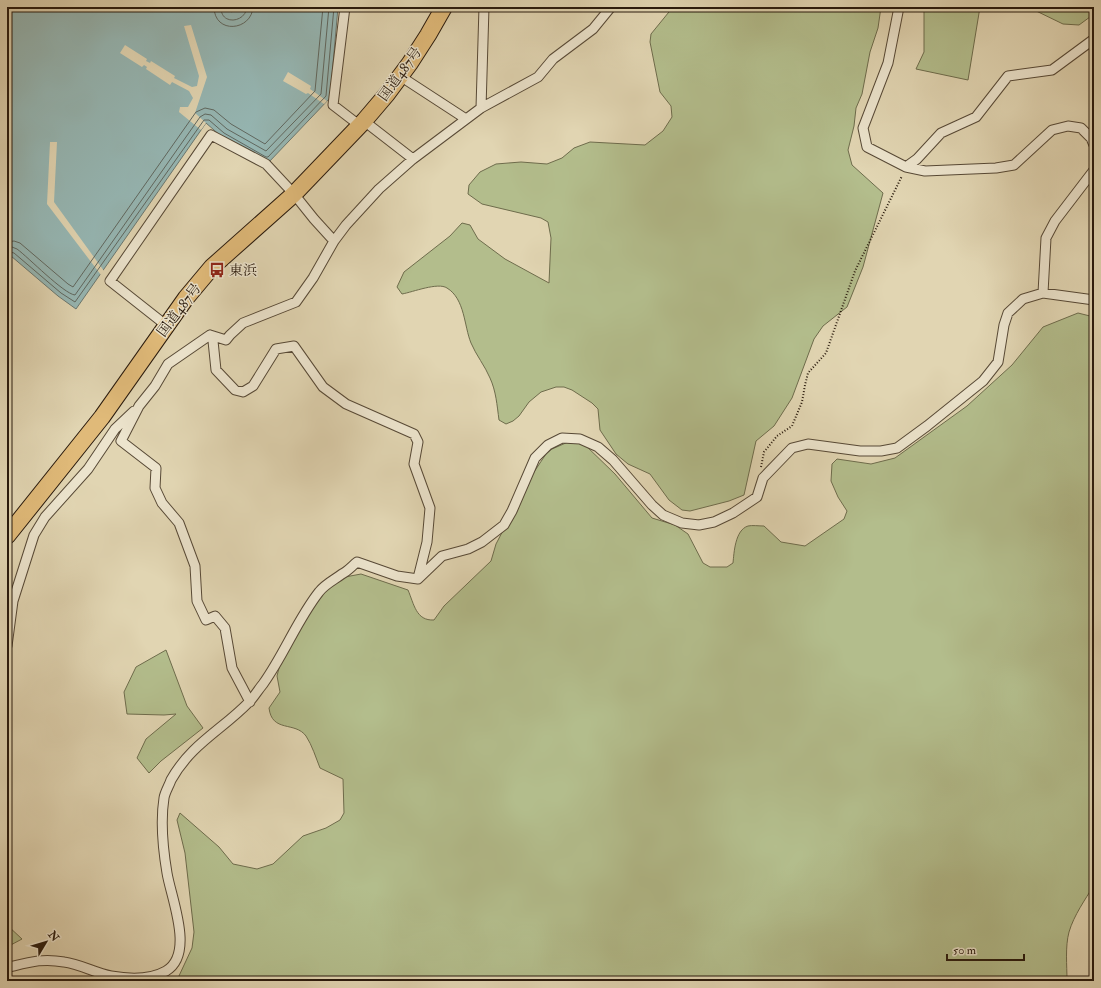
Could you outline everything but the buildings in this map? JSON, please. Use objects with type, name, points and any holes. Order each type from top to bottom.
[{"type":"highway","name":"国道487号","points":[[7,536],[102,417],[186,298],[212,267],[294,194],[361,123],[400,76],[428,35],[444,7]]},
{"type":"street","points":[[344,7],[333,105],[412,159]]},
{"type":"street","points":[[481,108],[484,7]]},
{"type":"street","points":[[210,335],[226,340],[243,324],[296,302],[313,278],[334,241],[378,189],[412,159],[481,108],[538,77],[553,59],[593,29],[611,7]]},
{"type":"street","points":[[899,7],[888,63],[863,128],[867,148],[906,167],[925,171],[996,168],[1014,164],[1052,130],[1068,126],[1081,128],[1091,138],[1094,145]]},
{"type":"street","points":[[906,167],[917,159],[941,133],[976,117],[1008,76],[1052,70],[1094,39]]},
{"type":"street","points":[[400,76],[466,119]]},
{"type":"street","points":[[167,326],[110,281],[211,135],[266,164],[334,241]]},
{"type":"street","points":[[1043,293],[1046,238],[1055,221],[1094,170]]},
{"type":"street","points":[[418,579],[442,556],[468,549],[482,542],[504,525],[512,511],[535,458],[548,446],[562,438],[580,439],[598,447],[613,460],[652,505],[664,515],[682,523],[699,525],[714,522],[733,513],[756,497],[763,478],[792,448],[808,444],[860,451],[881,451],[897,448],[983,381],[998,362],[1004,324],[1008,313],[1023,299],[1043,293],[1094,300]]},
{"type":"street","points":[[7,646],[13,601],[34,536],[45,518],[88,468],[115,429],[139,406],[155,386],[168,364],[210,335]]},
{"type":"street","points":[[210,335],[213,341],[216,370],[235,390],[243,392],[253,386],[276,349],[294,346],[323,387],[346,404],[414,434],[418,442],[414,464],[430,508],[427,542],[418,579]]},
{"type":"street","points":[[139,406],[121,440],[156,468],[155,488],[162,503],[179,523],[195,566],[197,601],[206,620],[215,616],[225,628],[232,668],[250,702]]},
{"type":"street","points":[[7,969],[37,960],[64,962],[111,976],[133,978],[150,976],[165,971],[173,965],[179,956],[181,941],[173,893],[167,875],[162,829],[164,797],[178,767],[193,750],[250,702],[274,668],[297,626],[319,591],[333,580],[342,575],[357,562],[397,576],[418,579]]},
{"type":"path","points":[[760,471],[764,452],[777,436],[792,426],[802,402],[808,373],[826,353],[855,271],[906,167]]},
{"type":"green space","points":[[673,7],[881,7],[878,28],[870,52],[862,94],[856,108],[854,126],[848,150],[852,165],[883,193],[863,267],[847,307],[823,326],[814,339],[792,398],[774,426],[756,441],[744,495],[729,501],[690,511],[682,510],[669,500],[650,474],[628,464],[616,454],[600,430],[598,409],[592,403],[572,390],[564,387],[556,387],[541,392],[529,402],[519,416],[513,421],[506,424],[499,420],[494,388],[471,343],[461,306],[453,293],[443,286],[438,286],[402,294],[397,287],[404,272],[450,236],[462,223],[470,225],[478,239],[505,259],[549,283],[551,238],[548,222],[541,218],[482,204],[468,194],[469,185],[480,172],[496,164],[521,162],[547,164],[562,158],[574,148],[590,142],[645,145],[663,131],[672,117],[671,106],[660,92],[650,42],[651,34]]},
{"type":"green space","points":[[924,7],[980,7],[968,80],[916,69],[924,52]]},
{"type":"green space","points":[[1028,7],[1094,7],[1094,14],[1079,25],[1063,24]]},
{"type":"green space","points":[[1078,313],[1094,317],[1094,885],[1077,914],[1069,932],[1067,950],[1067,981],[170,981],[178,978],[192,948],[194,932],[185,853],[177,820],[180,813],[219,847],[233,864],[257,869],[273,864],[303,836],[326,828],[340,820],[344,813],[343,779],[320,768],[306,736],[296,729],[274,721],[269,708],[280,692],[277,676],[281,660],[324,590],[345,577],[361,574],[408,590],[419,615],[428,620],[434,620],[444,606],[491,561],[496,544],[532,475],[546,454],[552,449],[575,439],[582,442],[615,474],[652,518],[675,525],[688,534],[703,563],[710,567],[727,567],[733,563],[736,542],[740,532],[748,526],[764,526],[781,542],[805,546],[844,519],[847,511],[838,497],[831,481],[832,464],[837,459],[871,464],[895,458],[967,406],[1012,365],[1043,327]]},
{"type":"green space","points":[[166,650],[187,706],[203,728],[161,761],[149,773],[137,758],[146,739],[176,714],[127,714],[124,692],[136,667]]},
{"type":"green space","points":[[7,925],[22,939],[7,947]]},
{"type":"green space","points":[[89,977],[101,981],[54,981],[56,980]]},
{"type":"water","points":[[7,7],[232,7],[229,9],[231,12],[241,7],[338,7],[330,98],[268,163],[222,137],[206,123],[76,309],[58,296],[11,256],[7,260]]},
{"type":"pier","points":[[191,25],[207,77],[195,113],[206,123],[201,130],[179,112],[180,107],[188,107],[193,98],[189,91],[172,82],[170,85],[146,69],[147,67],[144,65],[142,67],[120,53],[125,45],[147,59],[146,61],[150,63],[151,61],[175,76],[174,78],[192,87],[197,86],[199,76],[184,26]]},
{"type":"pier","points":[[288,72],[311,86],[310,89],[327,101],[324,104],[308,93],[306,94],[283,81]]},
{"type":"pier","points":[[50,142],[57,142],[54,202],[104,271],[101,275],[47,204]]},
{"type":"place","name":"東浜","points":[[217,270]]}]
